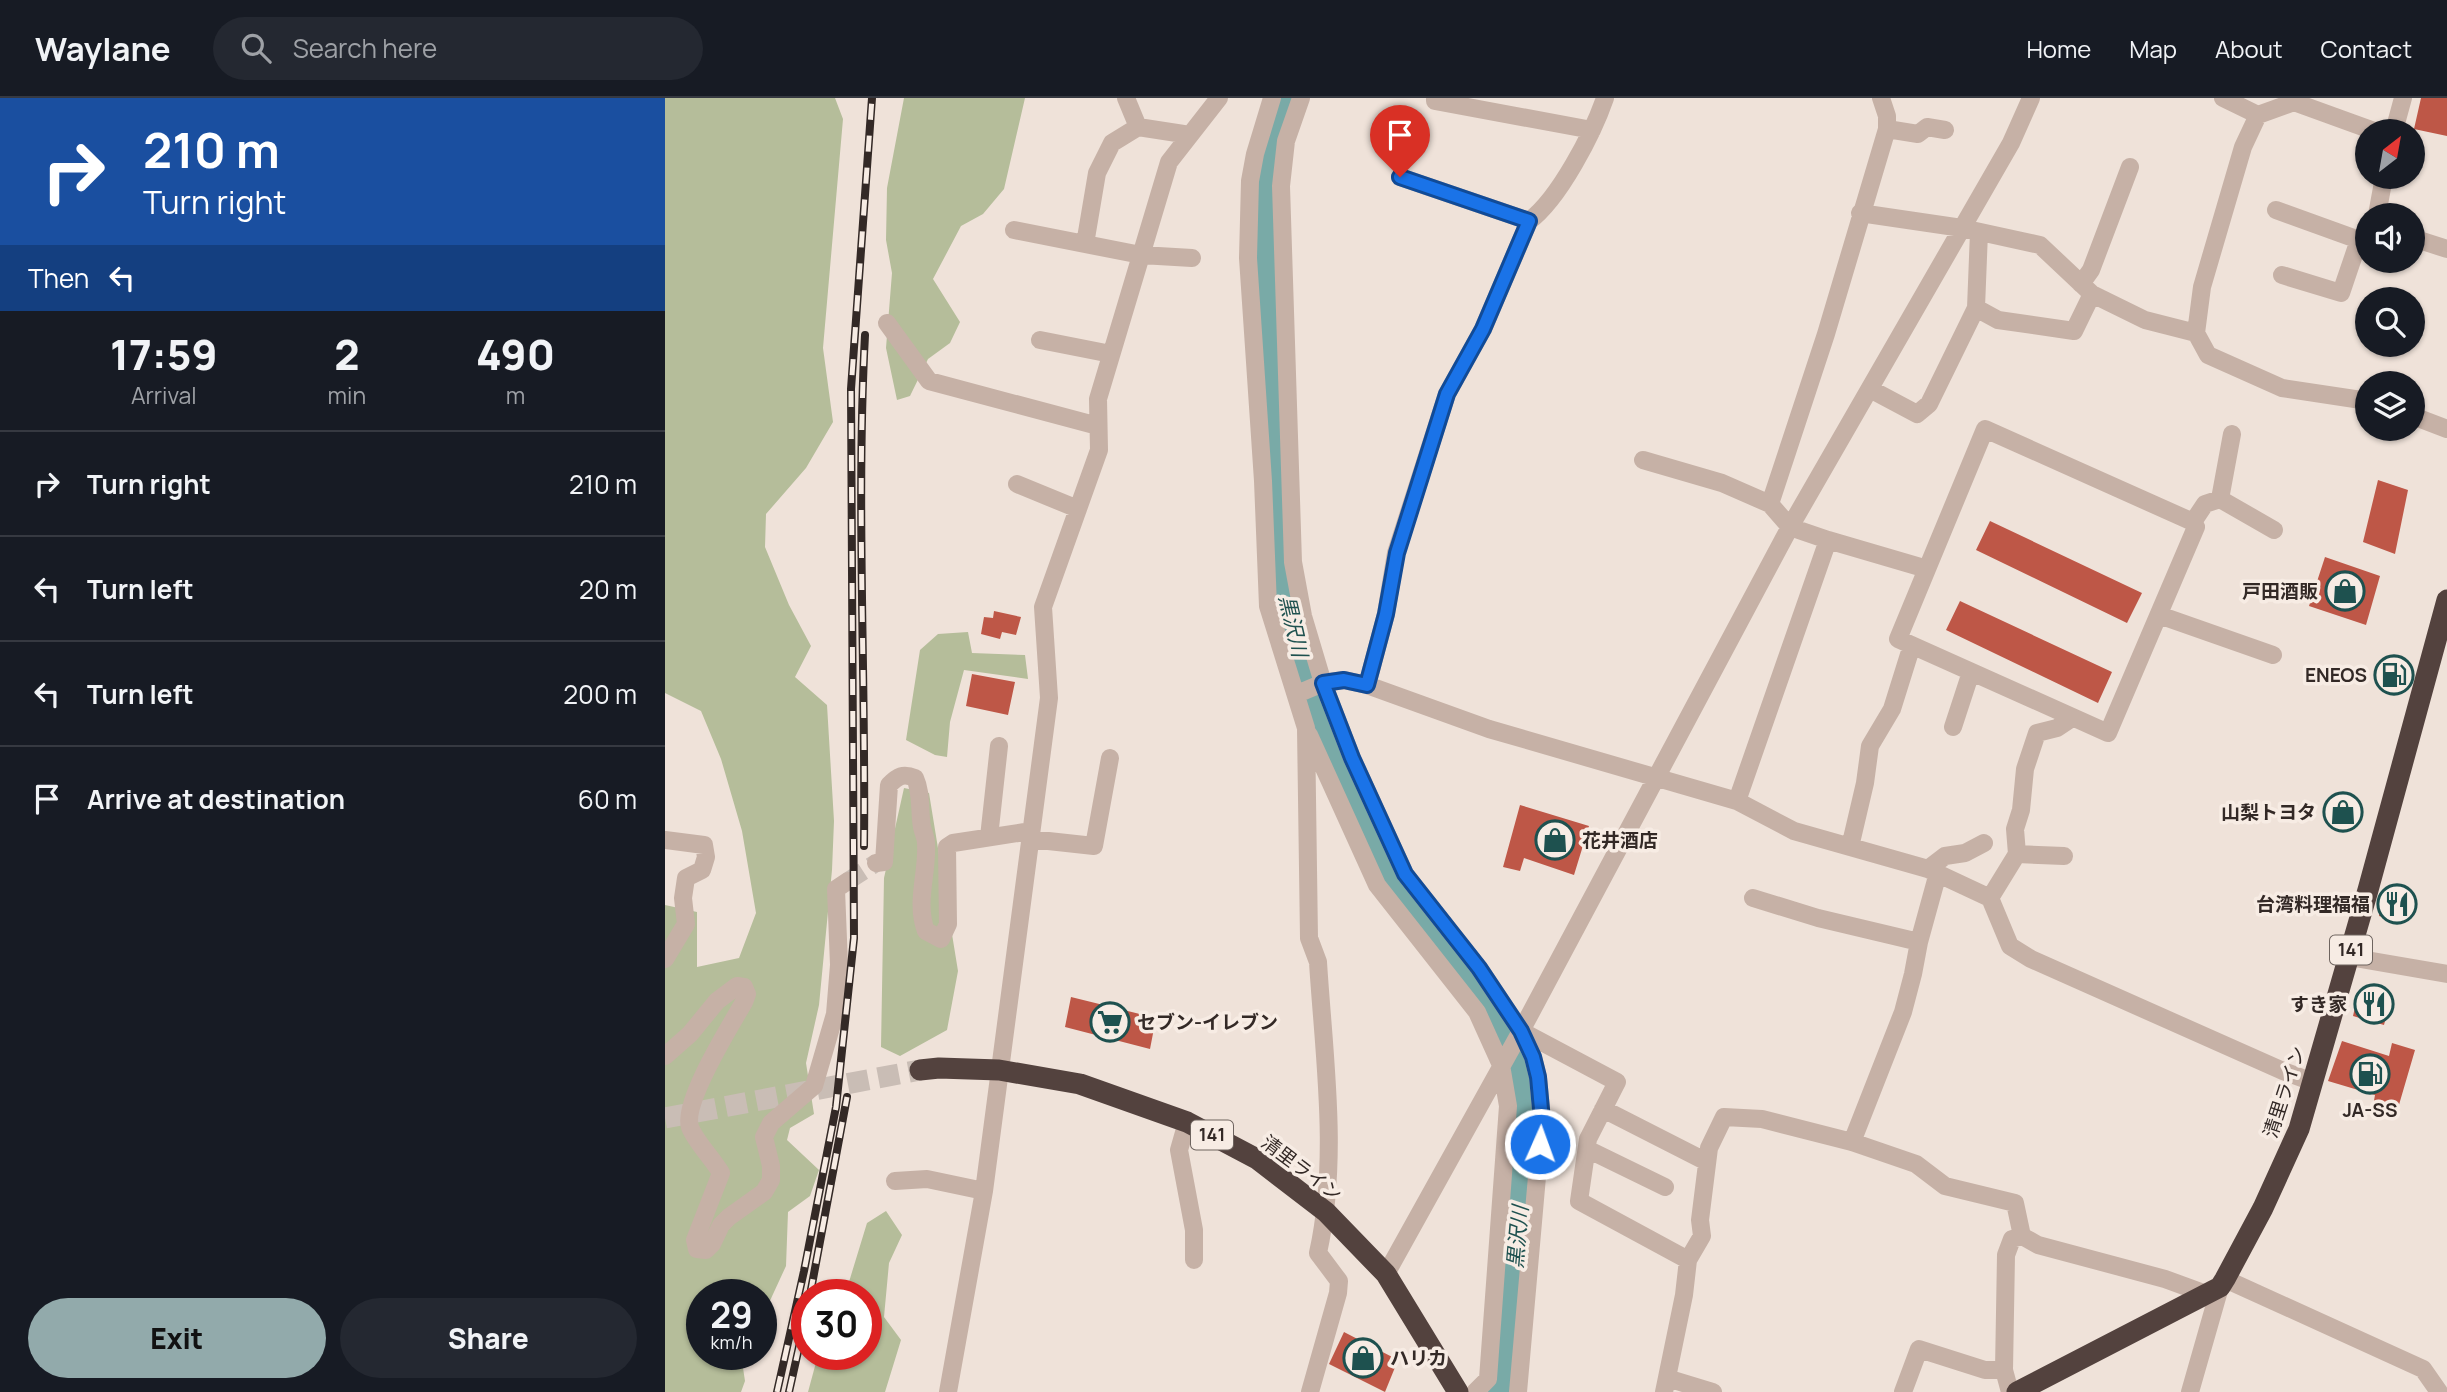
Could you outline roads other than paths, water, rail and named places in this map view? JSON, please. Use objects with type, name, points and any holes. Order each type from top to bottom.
[{"type":"highway","name":"清里ライン","points":[[2217,1286],[2263,1208],[2299,1129],[2447,600]]},
{"type":"highway","name":"清里ライン","points":[[920,1070],[999,1070],[1080,1084],[1187,1122],[1257,1159],[1326,1212],[1386,1274],[1458,1392]]},
{"type":"highway","points":[[2017,1392],[2217,1286]]},
{"type":"street","points":[[1126,98],[1138,127]]},
{"type":"street","points":[[948,1392],[984,1191],[1049,698],[1043,607],[1099,450],[1098,399],[1169,162],[1219,98]]},
{"type":"street","points":[[1272,98],[1250,181],[1248,258],[1277,481],[1303,617],[1310,688],[1306,728],[1309,938],[1318,962],[1329,1142],[1326,1212],[1318,1252],[1339,1281],[1310,1392]]},
{"type":"street","points":[[1301,98],[1286,142],[1282,186],[1277,481],[1268,606],[1310,688],[1352,758],[1405,874],[1501,1065],[1508,1106],[1518,1392]]},
{"type":"street","points":[[1435,98],[1434,101],[1591,130]]},
{"type":"street","points":[[1367,685],[1386,614],[1397,553],[1447,394],[1483,329],[1529,221],[1540,213],[1561,185],[1605,98]]},
{"type":"street","points":[[1770,505],[1826,334],[1887,129],[1887,116],[1881,98]]},
{"type":"street","points":[[1386,1274],[1521,1031],[1790,527],[1870,389],[1971,230],[2031,98]]},
{"type":"street","points":[[2223,98],[2258,115]]},
{"type":"street","points":[[2397,119],[2403,98]]},
{"type":"street","points":[[2355,124],[2294,102],[2258,115],[2243,147],[2202,287],[2196,333],[2208,355],[2282,388],[2355,399]]},
{"type":"street","points":[[1085,244],[1097,173],[1112,143],[1138,127],[1190,135]]},
{"type":"street","points":[[1887,129],[1918,134],[1927,127],[1945,130]]},
{"type":"street","points":[[1976,308],[1998,320],[2074,331],[2091,270],[2130,167]]},
{"type":"street","points":[[1400,177],[1529,221]]},
{"type":"street","points":[[2276,210],[2355,234]]},
{"type":"street","points":[[1860,213],[1971,230],[2040,245],[2087,289],[2145,320],[2196,333]]},
{"type":"street","points":[[1014,230],[1141,255],[1192,258]]},
{"type":"street","points":[[1870,389],[1917,414],[1929,404],[1976,308],[1971,230]]},
{"type":"street","points":[[2425,242],[2447,249]]},
{"type":"street","points":[[2282,275],[2341,293],[2355,257]]},
{"type":"street","points":[[887,323],[929,381],[1098,426]]},
{"type":"street","points":[[1040,340],[1111,354]]},
{"type":"street","points":[[2425,421],[2447,429]]},
{"type":"street","points":[[1985,429],[2193,522],[2196,527],[2108,733],[1898,639],[1985,429]]},
{"type":"street","points":[[2220,499],[2232,434]]},
{"type":"street","points":[[1643,460],[1722,484],[1770,505],[1790,527],[1927,569]]},
{"type":"street","points":[[1017,484],[1078,509]]},
{"type":"street","points":[[2193,522],[2205,504],[2220,499],[2274,530]]},
{"type":"street","points":[[1737,801],[1828,540]]},
{"type":"street","points":[[2159,615],[2273,655]]},
{"type":"street","points":[[1850,848],[1865,783],[1870,746],[1892,709],[1912,645]]},
{"type":"street","points":[[1953,727],[1971,672]]},
{"type":"street","points":[[1310,688],[1344,680],[1367,685],[1489,729],[1737,801],[1794,831],[1933,871],[1990,898],[2010,946],[2031,959],[2283,1072],[2313,1082]]},
{"type":"street","points":[[1990,898],[2017,854],[2015,829],[2021,810],[2025,769],[2037,733],[2057,727],[2072,718]]},
{"type":"street","points":[[1306,728],[1377,885],[1479,968],[1521,1031],[1533,1057],[1538,1077],[1542,1120],[1514,1239],[1488,1379],[1475,1392]]},
{"type":"street","points":[[989,837],[999,746]]},
{"type":"street","points":[[876,863],[884,862],[889,785],[898,776],[908,775],[915,778],[919,786],[926,843],[921,903],[923,923],[926,931],[941,939],[948,924],[947,847],[953,843],[989,837],[1031,835],[1094,846],[1110,758]]},
{"type":"street","points":[[1351,827],[1378,815]]},
{"type":"street","points":[[665,840],[704,845],[706,857],[702,870],[686,878],[683,898],[686,924],[665,959]]},
{"type":"street","points":[[1852,1142],[1903,1012],[1933,871],[1945,856],[1965,853],[1985,843]]},
{"type":"street","points":[[2017,854],[2064,856]]},
{"type":"street","points":[[665,1056],[689,1034],[717,1001],[737,986],[744,987],[747,994],[744,1002],[717,1049],[696,1094],[689,1117],[691,1128],[721,1173],[695,1240],[697,1250],[706,1250],[721,1225],[764,1192],[771,1180],[771,1166],[764,1137],[771,1123],[814,1086],[835,1014],[839,965],[836,889],[848,881]]},
{"type":"street","points":[[1753,898],[1818,918],[1919,942]]},
{"type":"street","points":[[2349,957],[2447,974]]},
{"type":"street","points":[[1521,1031],[1617,1082],[1588,1139],[1579,1201],[1688,1260]]},
{"type":"street","points":[[1603,1109],[1707,1162]]},
{"type":"street","points":[[1713,1392],[1666,1385],[1684,1295],[1688,1260],[1702,1236],[1700,1220],[1709,1148],[1724,1117],[1762,1118],[1852,1142],[1916,1164],[1945,1186],[2015,1203],[2022,1236]]},
{"type":"street","points":[[1187,1122],[1179,1150],[1194,1230],[1194,1260]]},
{"type":"street","points":[[1587,1149],[1665,1187]]},
{"type":"street","points":[[895,1181],[927,1179],[984,1191]]},
{"type":"street","points":[[2010,1392],[2004,1370],[2006,1255],[2012,1239],[2022,1236],[2038,1245],[2165,1279],[2217,1286],[2423,1369],[2439,1392]]},
{"type":"street","points":[[2190,1392],[2217,1286]]},
{"type":"street","points":[[1903,1392],[1919,1349],[1985,1370],[2004,1370]]},
{"type":"waterway","name":"黒沢川","points":[[1292,98],[1275,136],[1268,183],[1284,606],[1304,671],[1378,845],[1404,893],[1494,1014],[1526,1080],[1527,1136],[1503,1392]]},
{"type":"tunnel","points":[[848,881],[876,863]]},
{"type":"tunnel","points":[[665,1118],[920,1070]]},
{"type":"railway","points":[[777,1392],[836,1107],[854,938],[851,389],[872,98]]},
{"type":"railway","points":[[864,846],[861,463],[865,335]]},
{"type":"railway","points":[[813,1279],[847,1097]]},
{"type":"railway","points":[[789,1392],[794,1370]]},
{"type":"place","name":"戸田酒販","points":[[2345,591]]},
{"type":"place","name":"ENEOS","points":[[2394,675]]},
{"type":"place","name":"山梨トヨタ","points":[[2343,812]]},
{"type":"place","name":"花井酒店","points":[[1555,840]]},
{"type":"place","name":"台湾料理福福","points":[[2397,904]]},
{"type":"place","name":"すき家","points":[[2374,1004]]},
{"type":"place","name":"セブン-イレブン","points":[[1110,1022]]},
{"type":"place","name":"JA-SS","points":[[2370,1074]]},
{"type":"place","name":"ハリカ","points":[[1363,1358]]}]
